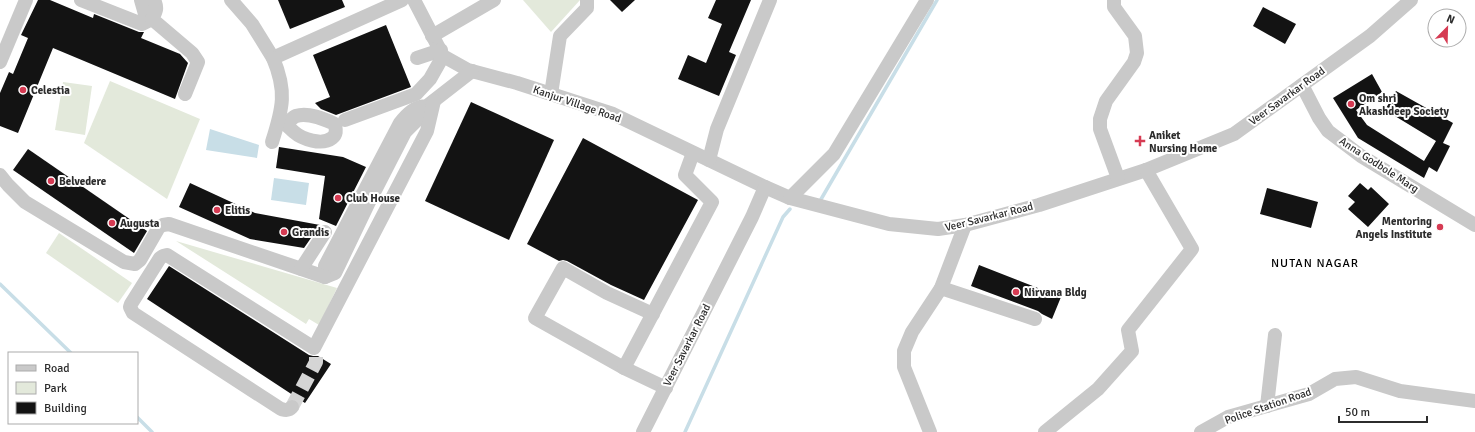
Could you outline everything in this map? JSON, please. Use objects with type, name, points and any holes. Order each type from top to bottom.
[{"type":"street","points":[[0,62],[26,0]]},
{"type":"street","points":[[81,0],[142,24],[152,19],[157,6],[154,0]]},
{"type":"street","points":[[141,0],[145,14],[192,53],[198,62],[185,94]]},
{"type":"street","points":[[231,0],[252,24],[273,58],[278,70],[283,93],[283,121],[272,142]]},
{"type":"street","points":[[273,58],[402,0]]},
{"type":"street","points":[[345,120],[416,94],[430,79],[438,47],[414,0]]},
{"type":"street","points":[[415,56],[438,47],[494,0]]},
{"type":"street","points":[[551,94],[560,36],[587,8],[587,0]]},
{"type":"street","points":[[708,160],[717,129],[770,0]]},
{"type":"street","points":[[790,198],[834,154],[927,0]]},
{"type":"street","points":[[1114,0],[1114,7],[1135,36],[1137,53],[1134,62],[1106,101],[1100,119],[1100,129],[1118,178]]},
{"type":"street","name":"Veer Savarkar Road","points":[[644,432],[754,213],[763,192],[889,224],[938,229],[965,225],[1039,205],[1146,170],[1234,134],[1370,36],[1411,0]]},
{"type":"street","name":"Kanjur Village Road","points":[[438,47],[472,71],[517,83],[613,114],[708,160],[763,192]]},
{"type":"street","points":[[0,175],[25,202],[124,262],[135,264],[140,260],[159,227],[169,224],[325,277],[335,273],[365,199],[400,123],[406,115],[419,106],[431,104],[472,71]]},
{"type":"street","name":"Anna Godbole Marg","points":[[1302,85],[1319,118],[1328,131],[1361,156],[1475,225]]},
{"type":"street","points":[[292,407],[289,410],[281,409],[134,313],[130,307],[131,304],[160,258],[167,255],[315,351],[427,131],[431,104]]},
{"type":"street","points":[[624,368],[712,202],[685,175],[693,153]]},
{"type":"street","points":[[1045,432],[1098,389],[1132,351],[1128,330],[1192,249],[1146,170]]},
{"type":"street","points":[[930,432],[904,367],[904,351],[912,332],[941,288],[965,225]]},
{"type":"street","points":[[301,269],[325,232]]},
{"type":"street","points":[[653,314],[607,293],[563,268],[535,318],[624,368],[666,388]]},
{"type":"street","points":[[941,288],[1035,319]]},
{"type":"street","points":[[1267,406],[1275,334]]},
{"type":"street","name":"Police Station Road","points":[[1208,431],[1228,417],[1309,394],[1334,379],[1356,377],[1400,390],[1475,402]]},
{"type":"green space","points":[[523,0],[580,0],[551,32]]},
{"type":"green space","points":[[110,81],[200,119],[167,199],[84,143]]},
{"type":"green space","points":[[63,82],[92,86],[85,135],[55,130]]},
{"type":"green space","points":[[59,233],[132,283],[118,303],[46,253]]},
{"type":"green space","points":[[176,241],[337,288],[319,325],[309,319],[306,324]]},
{"type":"water","points":[[210,129],[259,145],[257,158],[206,150]]},
{"type":"water","points":[[274,178],[309,183],[306,205],[271,200]]},
{"type":"building","points":[[38,0],[50,0],[93,18],[94,14],[139,32],[144,32],[141,38],[180,54],[188,63],[175,99],[53,48],[18,133],[0,126],[0,93],[9,72],[13,74],[28,38],[21,35]]},
{"type":"building","points":[[278,0],[342,0],[345,7],[290,29]]},
{"type":"building","points":[[610,0],[635,0],[622,12]]},
{"type":"building","points":[[716,0],[751,0],[729,52],[736,55],[719,96],[678,79],[688,55],[706,63],[722,24],[708,18]]},
{"type":"building","points":[[1263,7],[1296,24],[1285,44],[1253,26]]},
{"type":"building","points":[[386,25],[411,87],[336,115],[321,109],[315,103],[330,97],[313,55]]},
{"type":"building","points":[[1372,74],[1382,92],[1356,110],[1367,125],[1424,161],[1436,141],[1385,110],[1396,91],[1453,123],[1443,143],[1450,146],[1437,172],[1429,167],[1424,178],[1358,138],[1333,98]]},
{"type":"building","points":[[471,102],[554,140],[509,240],[425,201]]},
{"type":"building","points":[[583,138],[698,200],[644,300],[611,285],[567,261],[559,261],[527,244]]},
{"type":"building","name":"Club House","points":[[279,147],[343,157],[366,167],[336,226],[319,219],[325,176],[276,168]]},
{"type":"building","points":[[28,149],[147,231],[134,253],[13,170]]},
{"type":"building","points":[[190,183],[255,213],[320,225],[304,248],[250,239],[179,207]]},
{"type":"building","points":[[1360,183],[1368,190],[1371,187],[1389,204],[1368,227],[1348,209],[1355,202],[1348,196]]},
{"type":"building","points":[[1267,188],[1318,202],[1311,228],[1260,214]]},
{"type":"building","name":"Nirvana Bldg","points":[[979,265],[1061,297],[1052,319],[1038,311],[971,286]]},
{"type":"building","points":[[169,266],[309,355],[318,356],[331,364],[305,403],[147,299]]},
{"type":"waterway","points":[[820,201],[937,0]]},
{"type":"waterway","points":[[685,432],[783,217],[790,209]]},
{"type":"waterway","points":[[0,284],[70,352]]},
{"type":"waterway","points":[[138,418],[152,432]]},
{"type":"tunnel","points":[[292,407],[316,362],[316,353]]},
{"type":"place","name":"Celestia","points":[[23,90]]},
{"type":"place","name":"Om shri Akashdeep Society","points":[[1351,104]]},
{"type":"place","name":"Aniket Nursing Home","points":[[1140,141]]},
{"type":"place","name":"Belvedere","points":[[51,181]]},
{"type":"place","name":"Club House","points":[[338,198]]},
{"type":"place","name":"Elitis","points":[[217,210]]},
{"type":"place","name":"Augusta","points":[[112,223]]},
{"type":"place","name":"Mentoring Angels Institute","points":[[1440,227]]},
{"type":"place","name":"Grandis","points":[[284,232]]},
{"type":"place","name":"Nirvana Bldg","points":[[1016,292]]},
{"type":"district","name":"NUTAN NAGAR","points":[[1315,263]]}]
